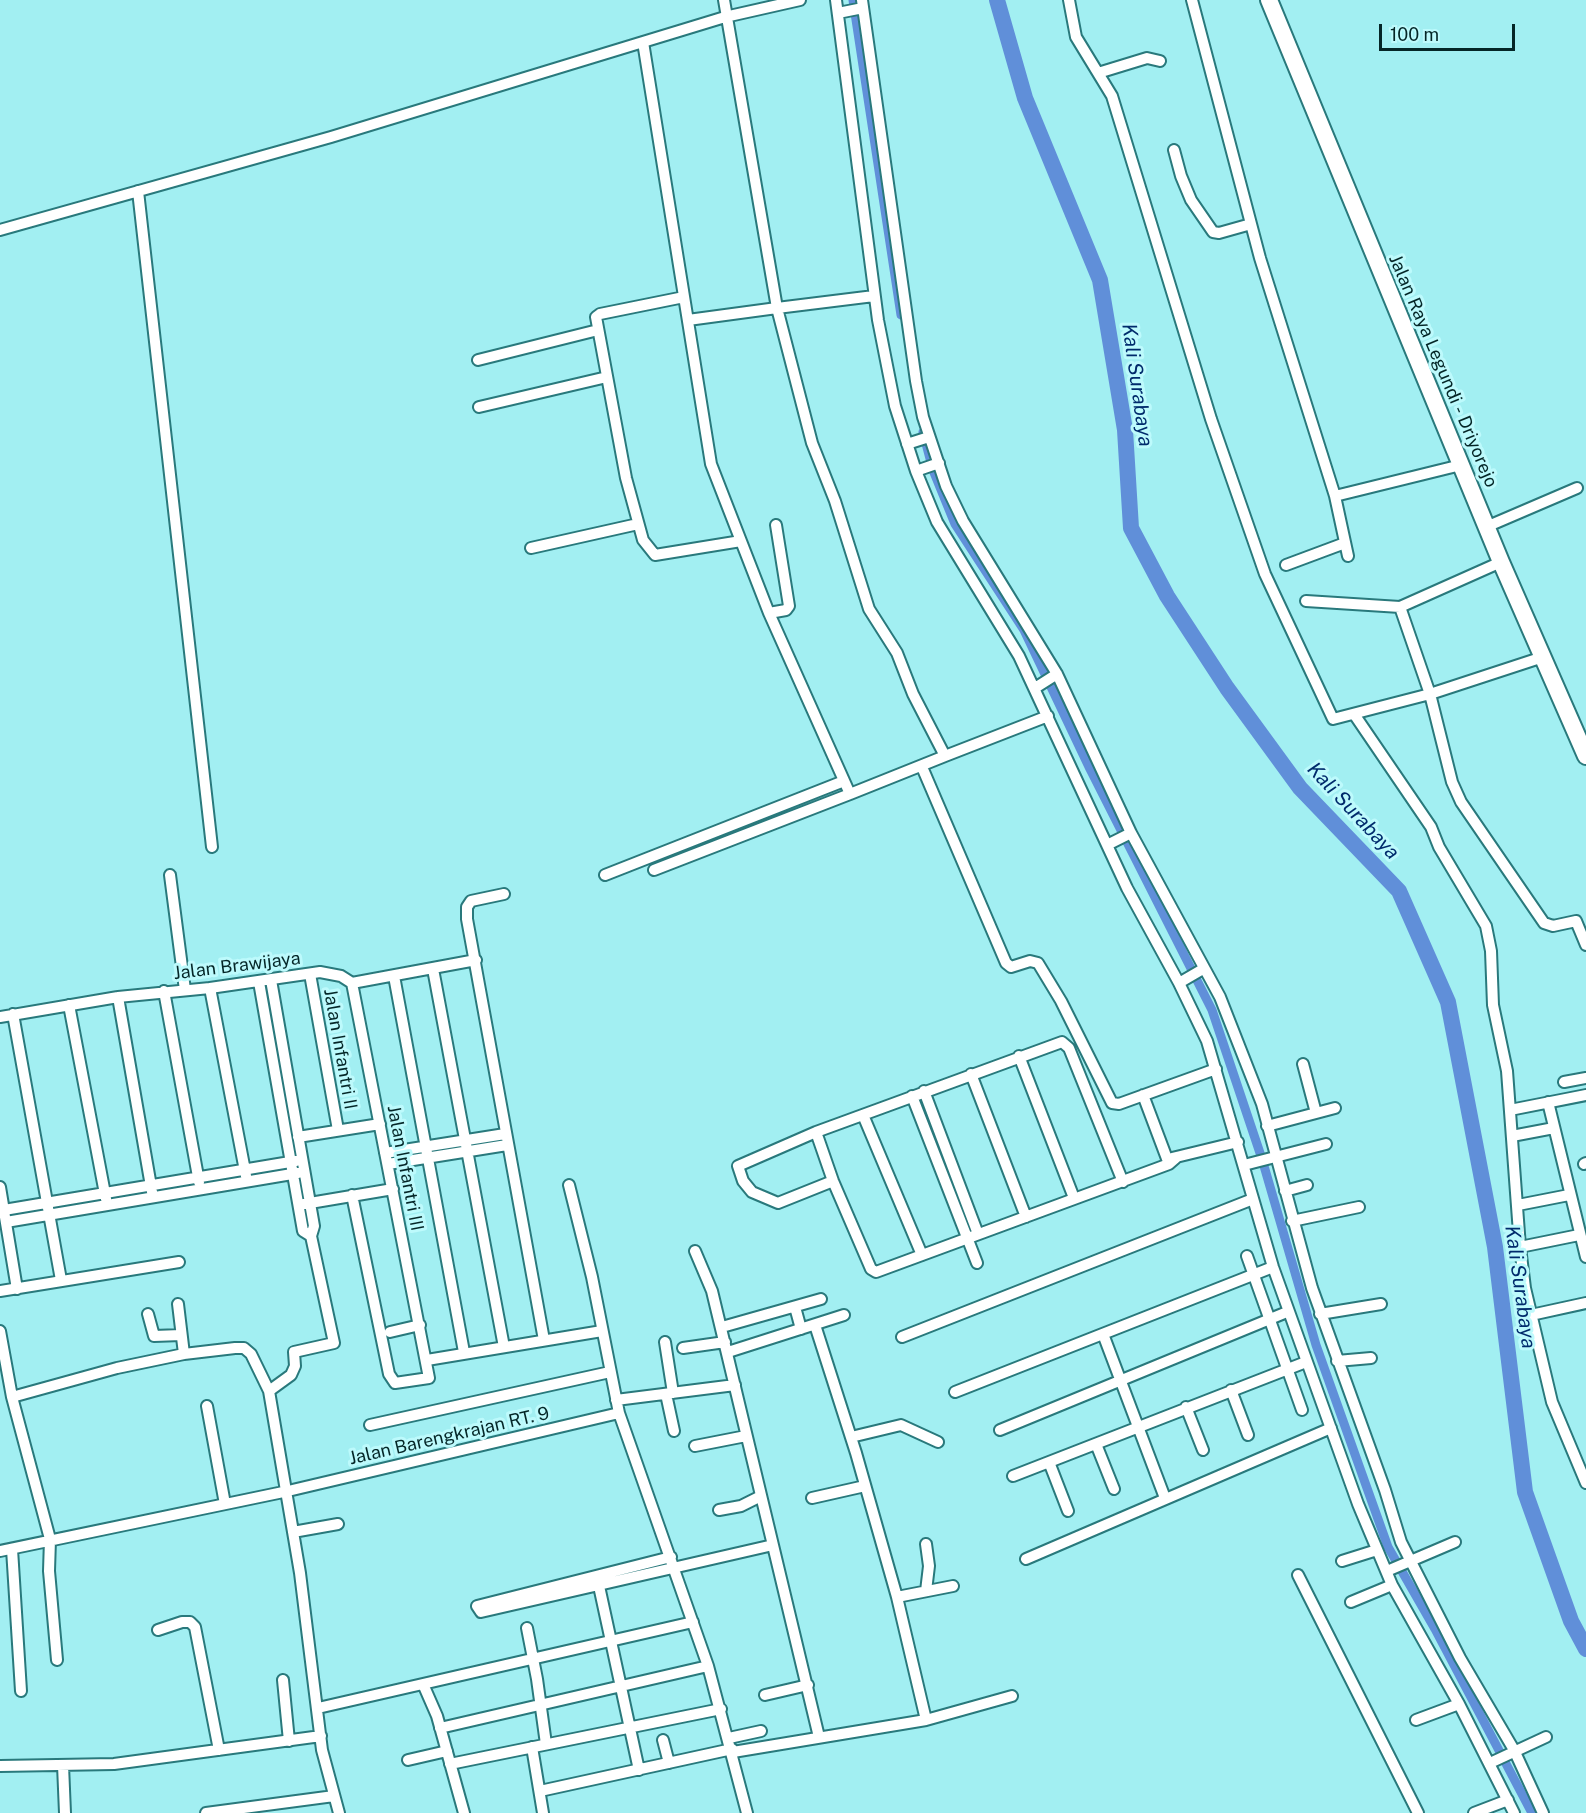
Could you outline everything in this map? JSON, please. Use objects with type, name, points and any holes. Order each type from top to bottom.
[{"type":"main road","name":"Jalan Raya Legundi - Driyorejo","points":[[1269,0],[1501,562],[1586,756]]},
{"type":"street","points":[[724,0],[777,308],[812,443],[835,501],[869,609],[897,653],[913,694],[945,756]]},
{"type":"street","points":[[0,230],[331,137],[726,17],[800,0]]},
{"type":"street","points":[[836,0],[841,12],[874,296],[886,368],[908,443],[937,522],[1039,686],[1048,716],[1111,843],[1127,888],[1183,980],[1216,1069],[1247,1168],[1253,1198],[1287,1312],[1377,1550],[1390,1570],[1392,1585],[1494,1761],[1514,1813]]},
{"type":"street","points":[[1069,0],[1076,37],[1113,96],[1211,419],[1265,574],[1333,720],[1430,694],[1543,657]]},
{"type":"street","points":[[1192,0],[1251,224],[1335,496],[1348,556]]},
{"type":"street","points":[[841,12],[861,5],[916,381],[928,438],[937,464],[958,513],[1056,676],[1130,834],[1233,1028],[1262,1104],[1292,1221],[1320,1314],[1385,1490],[1401,1542],[1409,1562],[1512,1751],[1543,1813]]},
{"type":"street","points":[[643,42],[680,298],[688,320],[711,465],[738,541],[850,794]]},
{"type":"street","points":[[1098,73],[1147,58],[1160,61]]},
{"type":"street","points":[[1174,150],[1191,200],[1214,232],[1251,224]]},
{"type":"street","points":[[138,191],[212,847]]},
{"type":"street","points":[[688,320],[874,296]]},
{"type":"street","points":[[680,298],[598,314],[598,330],[626,478],[645,544],[657,555],[738,541]]},
{"type":"street","points":[[478,360],[598,330]]},
{"type":"street","points":[[479,407],[607,377]]},
{"type":"street","points":[[908,443],[928,438]]},
{"type":"street","points":[[919,470],[937,464]]},
{"type":"street","points":[[1335,496],[1461,465]]},
{"type":"street","points":[[1486,526],[1577,488]]},
{"type":"street","points":[[531,548],[639,524]]},
{"type":"street","points":[[769,613],[786,610],[789,606],[776,525]]},
{"type":"street","points":[[1286,565],[1345,543]]},
{"type":"street","points":[[1306,601],[1400,607],[1501,562]]},
{"type":"street","points":[[1400,607],[1430,694],[1452,782],[1461,802],[1544,923],[1553,926],[1576,921],[1586,945]]},
{"type":"street","points":[[1039,686],[1056,676]]},
{"type":"street","points":[[1354,714],[1431,827],[1444,856],[1486,926],[1491,951],[1493,1005],[1507,1071],[1520,1247],[1532,1315],[1552,1402],[1586,1483]]},
{"type":"street","points":[[654,870],[1048,716]]},
{"type":"street","points":[[922,767],[1007,964],[1011,967],[1030,961],[1038,963],[1061,1000],[1112,1103],[1119,1104],[1216,1069]]},
{"type":"street","points":[[605,875],[844,781]]},
{"type":"street","points":[[1111,843],[1130,834]]},
{"type":"street","points":[[171,875],[185,990]]},
{"type":"street","points":[[504,894],[474,899],[467,907],[467,919],[544,1340]]},
{"type":"street","points":[[352,984],[476,960]]},
{"type":"street","points":[[433,969],[504,1347]]},
{"type":"street","points":[[1183,980],[1202,970]]},
{"type":"street","name":"Jalan Brawijaya","points":[[0,1017],[118,997],[210,988],[309,974],[341,975],[352,984]]},
{"type":"street","name":"Jalan Infantri II","points":[[309,974],[338,1130]]},
{"type":"street","points":[[394,976],[464,1352]]},
{"type":"street","points":[[265,981],[302,1160],[299,1173],[298,1205],[303,1231],[311,1236]]},
{"type":"street","points":[[265,981],[291,1162],[299,1173],[310,1203],[314,1226],[311,1236],[334,1343],[294,1352],[291,1375],[270,1391]]},
{"type":"street","name":"Jalan Infantri III","points":[[352,984],[427,1360]]},
{"type":"street","points":[[210,988],[247,1182]]},
{"type":"street","points":[[164,991],[200,1190]]},
{"type":"street","points":[[118,997],[153,1197]]},
{"type":"street","points":[[69,1005],[107,1205]]},
{"type":"street","points":[[13,1014],[61,1280]]},
{"type":"street","points":[[833,1181],[778,1203],[752,1192],[737,1169],[739,1163],[816,1132],[1060,1042],[1066,1043],[1121,1179]]},
{"type":"street","points":[[1019,1056],[1074,1198]]},
{"type":"street","points":[[1303,1064],[1316,1113]]},
{"type":"street","points":[[970,1074],[1026,1217]]},
{"type":"street","points":[[1564,1082],[1586,1078]]},
{"type":"street","points":[[924,1091],[973,1236],[977,1263]]},
{"type":"street","points":[[1143,1095],[1171,1160]]},
{"type":"street","points":[[1510,1110],[1586,1095]]},
{"type":"street","points":[[912,1096],[973,1236]]},
{"type":"street","points":[[1548,1102],[1586,1257]]},
{"type":"street","points":[[1267,1126],[1335,1108]]},
{"type":"street","points":[[863,1115],[922,1255]]},
{"type":"street","points":[[298,1137],[380,1124]]},
{"type":"street","points":[[1512,1136],[1554,1128]]},
{"type":"street","points":[[816,1132],[833,1181],[873,1271],[1026,1217],[1171,1160],[1238,1142]]},
{"type":"street","points":[[386,1158],[506,1139]]},
{"type":"street","points":[[1247,1168],[1275,1157],[1326,1144]]},
{"type":"street","points":[[4,1210],[302,1160]]},
{"type":"street","points":[[6,1222],[299,1173]]},
{"type":"street","points":[[569,1185],[592,1277],[619,1413],[708,1666],[747,1813]]},
{"type":"street","points":[[1285,1191],[1306,1185]]},
{"type":"street","points":[[0,1187],[17,1289]]},
{"type":"street","points":[[298,1205],[393,1189]]},
{"type":"street","points":[[352,1195],[380,1334],[393,1382],[429,1378],[427,1360],[464,1352],[602,1331]]},
{"type":"street","points":[[1518,1205],[1569,1195]]},
{"type":"street","points":[[902,1337],[1253,1198]]},
{"type":"street","points":[[1292,1221],[1359,1207]]},
{"type":"street","points":[[1520,1247],[1582,1236]]},
{"type":"street","points":[[695,1251],[708,1279],[722,1328],[819,1737]]},
{"type":"street","points":[[1247,1256],[1302,1410]]},
{"type":"street","points":[[0,1291],[179,1262]]},
{"type":"street","points":[[955,1392],[1273,1267]]},
{"type":"street","points":[[722,1328],[821,1299]]},
{"type":"street","points":[[1532,1315],[1586,1303]]},
{"type":"street","points":[[178,1304],[184,1354]]},
{"type":"street","points":[[1320,1314],[1381,1304]]},
{"type":"street","points":[[795,1307],[801,1329]]},
{"type":"street","points":[[1000,1430],[1287,1312]]},
{"type":"street","points":[[148,1314],[154,1336],[182,1335]]},
{"type":"street","points":[[683,1348],[726,1347],[801,1329],[844,1315]]},
{"type":"street","points":[[390,1332],[420,1325]]},
{"type":"street","points":[[815,1325],[851,1437],[897,1597],[926,1720]]},
{"type":"street","points":[[0,1331],[12,1397],[50,1539],[49,1571],[57,1660]]},
{"type":"street","points":[[1103,1334],[1140,1426],[1165,1498]]},
{"type":"street","points":[[665,1342],[674,1431]]},
{"type":"street","points":[[12,1397],[117,1368],[184,1354],[244,1348],[251,1354],[270,1391],[288,1491],[321,1736],[339,1813]]},
{"type":"street","points":[[1337,1362],[1371,1358]]},
{"type":"street","points":[[1013,1476],[1185,1407],[1306,1362]]},
{"type":"street","points":[[370,1425],[610,1372]]},
{"type":"street","points":[[616,1400],[735,1385]]},
{"type":"street","points":[[1231,1390],[1248,1435]]},
{"type":"street","points":[[207,1406],[225,1504]]},
{"type":"street","points":[[1185,1407],[1203,1450]]},
{"type":"street","name":"Jalan Barengkrajan RT. 9","points":[[4,1552],[50,1539],[288,1491],[619,1413]]},
{"type":"street","points":[[851,1437],[901,1425],[938,1442]]},
{"type":"street","points":[[1026,1559],[1331,1428]]},
{"type":"street","points":[[695,1446],[746,1436]]},
{"type":"street","points":[[1096,1444],[1114,1489]]},
{"type":"street","points":[[1049,1462],[1068,1511]]},
{"type":"street","points":[[812,1498],[865,1486]]},
{"type":"street","points":[[719,1510],[741,1506],[761,1496]]},
{"type":"street","points":[[293,1532],[338,1524]]},
{"type":"street","points":[[1390,1570],[1455,1542]]},
{"type":"street","points":[[926,1544],[929,1566],[926,1591]]},
{"type":"street","points":[[671,1557],[573,1587],[481,1612],[477,1606],[573,1587],[599,1586],[773,1545]]},
{"type":"street","points":[[1342,1561],[1377,1550]]},
{"type":"street","points":[[4,1552],[21,1692]]},
{"type":"street","points":[[1298,1575],[1328,1640],[1402,1776],[1418,1813]]},
{"type":"street","points":[[1352,1602],[1392,1585]]},
{"type":"street","points":[[599,1586],[639,1770]]},
{"type":"street","points":[[897,1597],[952,1586]]},
{"type":"street","points":[[158,1630],[182,1622],[190,1622],[195,1627],[219,1750]]},
{"type":"street","points":[[318,1708],[693,1622]]},
{"type":"street","points":[[527,1628],[534,1659],[546,1744]]},
{"type":"street","points":[[440,1728],[708,1666]]},
{"type":"street","points":[[283,1680],[289,1741]]},
{"type":"street","points":[[423,1684],[440,1728],[464,1813]]},
{"type":"street","points":[[765,1695],[808,1685]]},
{"type":"street","points":[[540,1791],[669,1763],[731,1746],[819,1737],[926,1720],[1012,1696]]},
{"type":"street","points":[[1416,1720],[1459,1704]]},
{"type":"street","points":[[450,1764],[721,1709]]},
{"type":"street","points":[[731,1746],[761,1731]]},
{"type":"street","points":[[0,1766],[114,1764],[321,1736]]},
{"type":"street","points":[[1494,1761],[1546,1737]]},
{"type":"street","points":[[663,1740],[669,1763]]},
{"type":"street","points":[[532,1747],[543,1813]]},
{"type":"street","points":[[408,1760],[447,1751]]},
{"type":"street","points":[[63,1765],[65,1813]]},
{"type":"street","points":[[206,1813],[334,1796]]},
{"type":"street","points":[[1474,1813],[1508,1800]]},
{"type":"waterway","points":[[853,0],[901,315]]},
{"type":"waterway","name":"Kali Surabaya","points":[[997,0],[1025,98],[1100,280],[1125,430],[1131,528],[1167,596],[1227,688],[1300,788],[1399,891],[1448,1002],[1495,1247],[1525,1492],[1571,1621],[1586,1649]]},
{"type":"waterway","points":[[923,432],[933,470],[955,524],[1024,630],[1090,769],[1212,1010],[1262,1159],[1316,1345],[1388,1547],[1435,1629],[1532,1813]]}]
